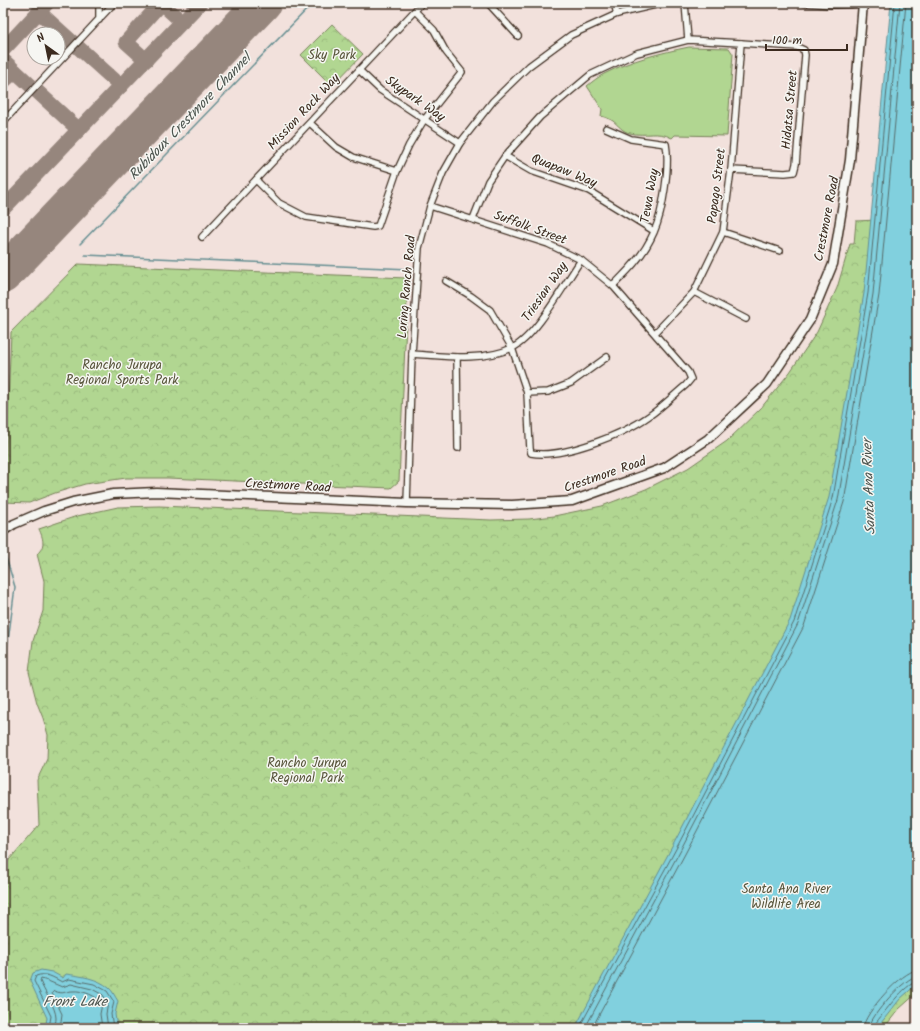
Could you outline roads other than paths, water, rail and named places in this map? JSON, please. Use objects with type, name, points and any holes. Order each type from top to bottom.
[{"type":"street","points":[[99,3],[99,20]]},
{"type":"street","points":[[3,122],[114,3]]},
{"type":"street","name":"Mission Rock Way","points":[[202,237],[422,3]]},
{"type":"street","points":[[488,3],[518,36]]},
{"type":"street","points":[[614,3],[617,14]]},
{"type":"street","name":"Loring Ranch Road","points":[[407,503],[412,354],[419,248],[430,206],[443,173],[460,143],[493,101],[529,66],[571,35],[617,14],[664,3]]},
{"type":"street","points":[[685,3],[688,40]]},
{"type":"street","points":[[804,3],[833,5],[863,4]]},
{"type":"street","name":"Crestmore Road","points":[[3,531],[14,524],[44,511],[74,502],[114,494],[156,492],[407,503],[512,505],[572,501],[664,468],[708,439],[767,384],[810,320],[833,264],[850,160],[863,4]]},
{"type":"street","points":[[256,180],[279,203],[306,217],[373,227],[378,226],[409,145],[424,120],[462,72],[446,52],[434,30],[415,11]]},
{"type":"street","points":[[473,220],[488,181],[505,156],[540,117],[590,76],[637,53],[688,40],[741,43]]},
{"type":"street","name":"Hidatsa Street","points":[[731,170],[785,173],[794,172],[797,156],[805,55],[804,50],[797,47],[741,43]]},
{"type":"street","name":"Papago Street","points":[[655,333],[694,292],[723,232],[731,170],[741,43]]},
{"type":"street","name":"Skypark Way","points":[[359,70],[380,90],[460,143]]},
{"type":"street","points":[[310,123],[336,147],[353,157],[398,171]]},
{"type":"street","name":"Tewa Way","points":[[606,128],[632,139],[666,144],[666,179],[662,203],[654,232],[637,260],[613,286]]},
{"type":"street","name":"Quapaw Way","points":[[505,156],[531,171],[589,191],[654,232]]},
{"type":"street","name":"Suffolk Street","points":[[430,206],[548,244],[580,260],[613,286],[688,372],[691,379],[648,416],[607,438],[559,453],[539,455],[531,453],[530,449],[527,393]]},
{"type":"street","points":[[723,232],[780,251]]},
{"type":"street","name":"Triesian Way","points":[[412,354],[457,357],[486,356],[512,348],[539,323],[580,260]]},
{"type":"street","points":[[446,282],[471,296],[490,310],[512,348],[527,393],[548,392],[571,383],[607,357]]},
{"type":"street","points":[[694,292],[746,319]]},
{"type":"street","points":[[457,357],[458,448]]},
{"type":"water","name":"Santa Ana River","points":[[891,3],[917,3],[917,984],[900,999],[877,1028],[575,1028],[673,845],[790,620],[829,497],[864,293]]},
{"type":"water","points":[[3,713],[6,718],[6,754],[3,757]]},
{"type":"water","name":"Front Lake","points":[[41,970],[52,972],[63,978],[66,974],[83,977],[100,982],[109,988],[118,1001],[115,1014],[117,1028],[45,1028],[47,1018],[30,981],[33,973]]},
{"type":"waterway","name":"Rubidoux Crestmore Channel","points":[[80,244],[313,3]]},
{"type":"waterway","name":"Rubidoux Crestmore Channel","points":[[85,255],[409,269]]},
{"type":"waterway","name":"Rubidoux Crestmore Channel","points":[[3,680],[15,587],[4,551]]},
{"type":"park label","name":"Sky Park","points":[[332,55]]},
{"type":"park label","name":"Rancho Jurupa Regional Sports Park","points":[[122,372]]},
{"type":"park label","name":"Rancho Jurupa Regional Park","points":[[307,770]]},
{"type":"park label","name":"Santa Ana River Wildlife Area","points":[[786,896]]}]
